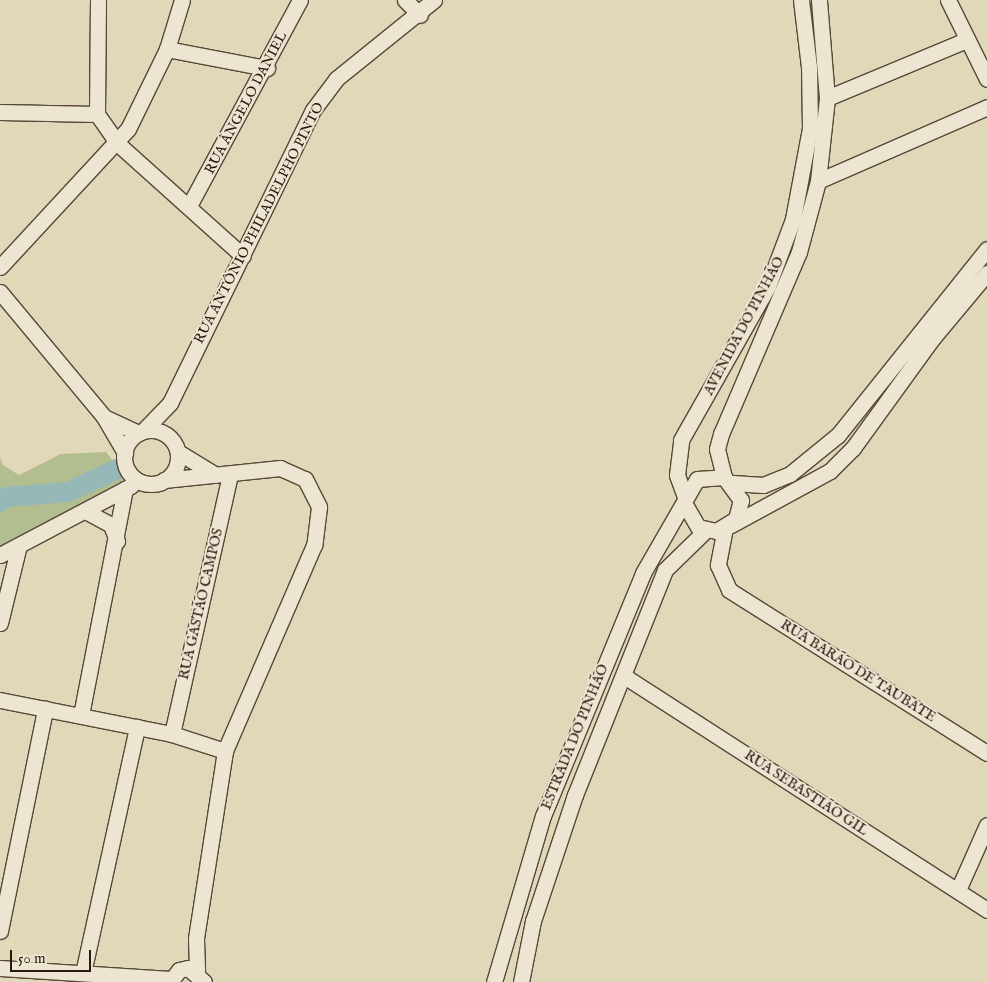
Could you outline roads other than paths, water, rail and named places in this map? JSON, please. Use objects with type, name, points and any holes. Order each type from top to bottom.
[{"type":"street","points":[[98,0],[97,114],[117,143],[243,256]]},
{"type":"street","points":[[0,267],[117,143],[141,109],[167,48],[182,0]]},
{"type":"street","points":[[405,0],[420,15]]},
{"type":"street","name":"RUA ANTÔNIO PHILADELPHO PINTO","points":[[141,432],[170,403],[313,110],[336,79],[420,15],[434,0]]},
{"type":"street","name":"AVENIDA DO PINHÃO","points":[[685,500],[677,474],[681,440],[768,286],[793,219],[810,128],[810,67],[801,0]]},
{"type":"street","points":[[727,527],[740,510],[717,449],[721,434],[799,252],[818,181],[827,98],[818,0]]},
{"type":"street","points":[[948,0],[966,40],[987,79]]},
{"type":"street","name":"RUA ÂNGELO DANIEL","points":[[189,206],[266,68],[297,1]]},
{"type":"street","points":[[827,98],[966,40]]},
{"type":"street","points":[[167,48],[266,68]]},
{"type":"street","points":[[818,181],[987,107]]},
{"type":"street","points":[[0,112],[97,114]]},
{"type":"street","points":[[987,249],[838,435],[790,474],[763,485],[729,480],[697,479],[685,500],[691,520],[706,530],[727,527],[830,471],[853,448],[987,273]]},
{"type":"street","points":[[0,292],[104,417],[125,453],[128,470],[142,482]]},
{"type":"street","points":[[164,480],[176,468],[176,448],[170,403]]},
{"type":"street","points":[[104,417],[141,432],[164,433],[176,448],[223,475]]},
{"type":"street","points":[[125,453],[141,432]]},
{"type":"street","points":[[0,555],[18,549],[125,489],[142,482],[280,468],[293,471],[305,479],[319,507],[314,545],[225,751],[196,939],[203,979],[0,968]]},
{"type":"street","name":"RUA GASTÃO CAMPOS","points":[[172,734],[223,475]]},
{"type":"street","points":[[81,715],[118,542],[125,489]]},
{"type":"street","name":"ESTRADA DO PINHÃO","points":[[494,982],[543,816],[587,705],[643,573],[685,500]]},
{"type":"street","points":[[85,511],[111,525],[118,542]]},
{"type":"street","name":"RUA BARÃO DE TAUBATE","points":[[727,527],[718,565],[729,590],[987,753]]},
{"type":"street","name":"ESTRADA DO PINHÃO","points":[[522,982],[534,921],[575,795],[666,570],[706,530]]},
{"type":"street","points":[[0,624],[18,549]]},
{"type":"street","name":"RUA SEBASTIÃO GIL","points":[[624,676],[987,910]]},
{"type":"street","points":[[0,700],[172,734],[225,751]]},
{"type":"street","points":[[0,931],[45,709]]},
{"type":"street","points":[[83,973],[137,727]]},
{"type":"street","points":[[958,890],[987,825]]},
{"type":"street","points":[[173,977],[196,939]]},
{"type":"waterway","points":[[0,502],[7,497],[68,492],[117,469]]}]
